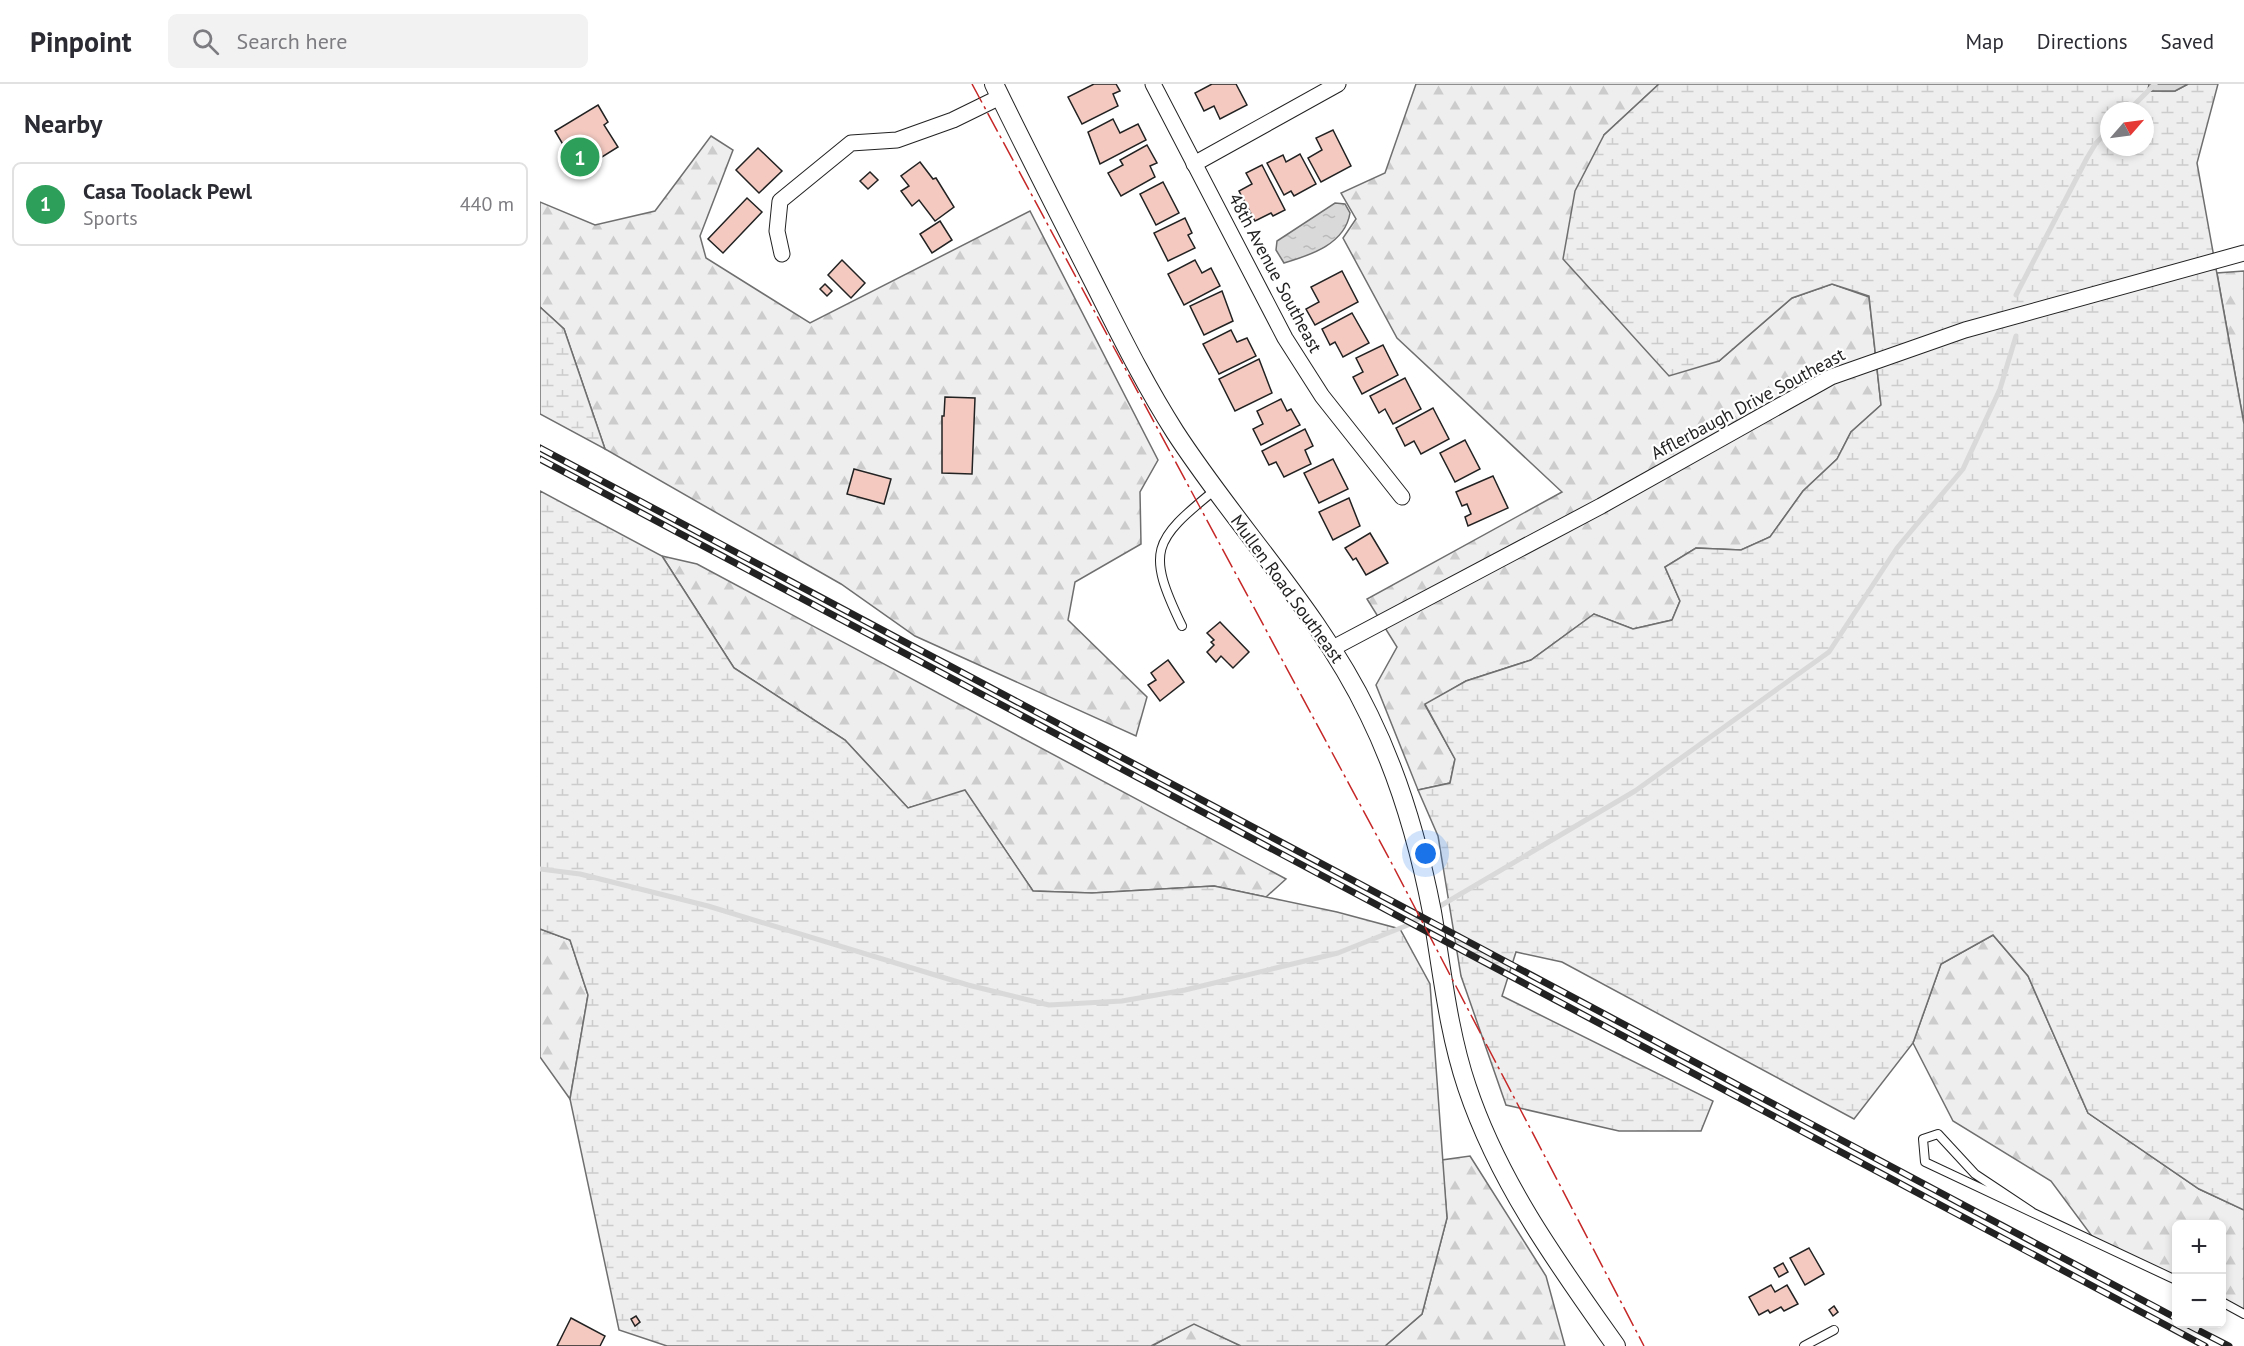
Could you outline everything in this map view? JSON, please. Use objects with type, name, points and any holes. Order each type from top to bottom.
[{"type":"street","name":"48th Avenue Southeast","points":[[1153,84],[1285,338],[1322,396],[1402,497]]},
{"type":"street","points":[[1194,164],[1338,84]]},
{"type":"street","points":[[782,254],[777,231],[780,201],[851,143],[897,140],[953,120],[997,90]]},
{"type":"street","name":"Mullen Road Southeast","points":[[997,90],[1153,396],[1215,490],[1294,592],[1333,648],[1371,718],[1398,786],[1419,856],[1467,1087],[1505,1180],[1545,1244],[1616,1346]]},
{"type":"street","name":"Afflerbaugh Drive Southeast","points":[[1333,648],[1600,506],[1831,377],[1965,330],[2244,253]]},
{"type":"lane","points":[[1182,626],[1162,576],[1160,547],[1183,515],[1215,490]]},
{"type":"lane","points":[[2032,1212],[1975,1174],[1938,1134],[1923,1139],[1925,1162],[2172,1278]]},
{"type":"lane","points":[[2226,1304],[2244,1314]]},
{"type":"lane","points":[[1804,1346],[1834,1330]]},
{"type":"green space","points":[[1416,84],[1659,84],[1604,135],[1719,361],[1792,298],[1832,284],[1869,297],[1881,405],[1851,432],[1837,459],[1803,491],[1770,537],[1741,550],[1696,548],[1665,567],[1680,601],[1672,620],[1633,629],[1594,614],[1531,660],[1466,681],[1425,705],[1455,759],[1450,783],[1418,790],[1376,685],[1397,647],[1367,599],[1562,492],[1397,338],[1343,238],[1356,219],[1341,193],[1385,173]]},
{"type":"green space","points":[[1659,84],[2149,84],[2148,91],[2175,91],[2188,84],[2218,84],[2197,163],[2244,424],[2244,1210],[2199,1189],[2088,1113],[2028,976],[1993,935],[1941,964],[1913,1043],[1854,1119],[1562,962],[1516,952],[1502,996],[1713,1101],[1701,1131],[1619,1131],[1506,1105],[1461,976],[1438,836],[1418,790],[1450,783],[1455,759],[1425,704],[1466,681],[1531,660],[1594,614],[1633,629],[1672,620],[1680,601],[1665,567],[1696,548],[1741,550],[1770,537],[1803,491],[1837,459],[1851,432],[1881,405],[1869,296],[1832,284],[1792,298],[1719,361],[1669,376],[1563,259],[1575,191],[1604,135]]},
{"type":"green space","points":[[711,136],[733,150],[700,236],[706,258],[810,323],[1030,211],[1158,460],[1140,492],[1141,544],[1075,582],[1068,620],[1147,697],[1136,736],[915,636],[841,584],[605,449],[564,329],[540,307],[540,202],[595,225],[655,211]]},
{"type":"green space","points":[[2244,271],[2244,424],[2217,273]]},
{"type":"green space","points":[[540,307],[564,329],[605,449],[540,414]]},
{"type":"green space","points":[[540,491],[662,556],[734,668],[845,740],[908,808],[965,790],[1033,891],[1092,893],[1214,886],[1337,912],[1400,929],[1430,984],[1447,1218],[1422,1314],[1385,1346],[1241,1346],[1194,1324],[1151,1346],[667,1346],[619,1330],[570,1099],[588,995],[570,940],[540,929]]},
{"type":"green space","points":[[662,556],[697,564],[1286,879],[1266,897],[1214,886],[1092,893],[1033,891],[965,791],[908,808],[845,740],[734,668]]},
{"type":"green space","points":[[540,929],[570,940],[588,995],[570,1099],[540,1057]]},
{"type":"green space","points":[[1993,935],[2028,976],[2088,1113],[2199,1189],[2244,1210],[2244,1318],[2226,1308],[2226,1220],[2172,1220],[2172,1281],[2097,1243],[2051,1181],[1953,1121],[1913,1043],[1941,964]]},
{"type":"green space","points":[[1470,1156],[1546,1276],[1565,1346],[1385,1346],[1422,1314],[1447,1218],[1442,1160]]},
{"type":"green space","points":[[1194,1323],[1241,1346],[1152,1346]]},
{"type":"water","points":[[2149,84],[2188,84],[2175,91],[2148,91]]},
{"type":"water","points":[[1335,203],[1345,204],[1350,213],[1341,233],[1325,247],[1284,263],[1276,250],[1277,241]]},
{"type":"building","points":[[1094,84],[1116,84],[1120,91],[1113,94],[1118,106],[1082,124],[1068,97]]},
{"type":"building","points":[[1212,84],[1236,84],[1247,105],[1220,119],[1214,106],[1204,111],[1195,93]]},
{"type":"building","points":[[598,105],[608,122],[604,125],[618,147],[594,162],[580,139],[565,148],[555,131]]},
{"type":"building","points":[[1113,119],[1120,133],[1138,124],[1146,140],[1100,164],[1088,132]]},
{"type":"building","points":[[1333,130],[1351,166],[1321,182],[1308,158],[1322,150],[1316,138]]},
{"type":"building","points":[[1147,145],[1157,163],[1150,166],[1155,177],[1121,196],[1108,173],[1123,165],[1120,160]]},
{"type":"building","points":[[758,148],[782,171],[759,193],[736,170]]},
{"type":"building","points":[[1300,154],[1316,184],[1294,196],[1291,191],[1284,195],[1267,163],[1283,155],[1286,162]]},
{"type":"building","points":[[920,162],[933,179],[936,178],[954,207],[935,221],[919,200],[912,206],[901,191],[909,186],[901,176]]},
{"type":"building","points":[[1262,165],[1285,210],[1273,216],[1271,213],[1255,221],[1239,191],[1252,184],[1246,173]]},
{"type":"building","points":[[870,172],[878,180],[868,189],[860,181]]},
{"type":"building","points":[[1163,182],[1179,213],[1156,225],[1140,194]]},
{"type":"building","points":[[747,198],[762,212],[723,253],[708,239]]},
{"type":"building","points":[[1185,218],[1192,233],[1188,235],[1195,248],[1168,261],[1154,233]]},
{"type":"building","points":[[940,221],[952,240],[932,253],[920,234]]},
{"type":"building","points":[[842,260],[865,283],[851,298],[828,275]]},
{"type":"building","points":[[1195,260],[1202,273],[1211,268],[1220,286],[1184,305],[1168,274]]},
{"type":"building","points":[[1342,271],[1358,302],[1315,325],[1306,309],[1319,302],[1311,287]]},
{"type":"building","points":[[825,284],[832,291],[827,296],[820,289]]},
{"type":"building","points":[[1222,291],[1233,321],[1204,335],[1190,306]]},
{"type":"building","points":[[1352,313],[1369,343],[1343,357],[1335,342],[1330,345],[1322,329]]},
{"type":"building","points":[[1231,330],[1237,342],[1247,338],[1256,356],[1219,374],[1203,344]]},
{"type":"building","points":[[1383,345],[1398,375],[1362,394],[1353,377],[1363,372],[1356,358]]},
{"type":"building","points":[[1259,359],[1272,393],[1235,411],[1219,379]]},
{"type":"building","points":[[1405,378],[1421,409],[1393,424],[1385,409],[1379,413],[1370,396]]},
{"type":"building","points":[[945,397],[975,398],[972,474],[942,473],[942,416],[944,416]]},
{"type":"building","points":[[1281,399],[1287,411],[1291,409],[1300,425],[1261,445],[1253,429],[1263,424],[1257,411]]},
{"type":"building","points":[[1433,408],[1449,439],[1421,454],[1414,441],[1405,446],[1396,428]]},
{"type":"building","points":[[1305,429],[1313,446],[1305,450],[1311,464],[1284,477],[1276,462],[1269,465],[1262,451]]},
{"type":"building","points":[[1465,440],[1480,469],[1455,482],[1440,453]]},
{"type":"building","points":[[1333,459],[1348,489],[1319,503],[1304,473]]},
{"type":"building","points":[[854,469],[891,479],[884,504],[847,494]]},
{"type":"building","points":[[1493,476],[1508,508],[1468,526],[1465,517],[1471,514],[1467,504],[1462,506],[1456,492]]},
{"type":"building","points":[[1349,498],[1360,526],[1333,540],[1319,512]]},
{"type":"building","points":[[1370,533],[1388,563],[1366,575],[1356,558],[1353,560],[1345,548]]},
{"type":"building","points":[[1220,622],[1249,652],[1233,668],[1221,656],[1216,662],[1207,652],[1214,645],[1211,642],[1214,640],[1207,633]]},
{"type":"building","points":[[1168,660],[1184,682],[1160,701],[1148,685],[1156,680],[1151,673]]},
{"type":"building","points":[[1809,1248],[1824,1274],[1805,1285],[1790,1258]]},
{"type":"building","points":[[1783,1263],[1788,1272],[1779,1277],[1774,1268]]},
{"type":"building","points":[[1771,1285],[1775,1292],[1787,1285],[1798,1304],[1784,1311],[1781,1307],[1770,1313],[1768,1310],[1759,1315],[1749,1297]]},
{"type":"building","points":[[1834,1306],[1838,1312],[1833,1316],[1829,1310]]},
{"type":"building","points":[[636,1316],[640,1322],[635,1326],[631,1319]]},
{"type":"building","points":[[571,1318],[605,1336],[600,1346],[557,1346]]},
{"type":"waterway","points":[[2137,102],[2155,84]]},
{"type":"waterway","points":[[2016,295],[2087,158],[2100,139]]},
{"type":"waterway","points":[[540,869],[580,874],[708,906],[968,985],[1049,1005],[1122,1001],[1185,990],[1338,953],[1408,925],[1635,791],[1829,652],[1897,548],[1963,469],[2000,389],[2016,336]]},
{"type":"railway","points":[[540,448],[2172,1316]]},
{"type":"railway","points":[[540,459],[2205,1346]]},
{"type":"railway","points":[[2194,1328],[2229,1346]]},
{"type":"power","points":[[972,84],[1391,862],[1644,1346]]},
{"type":"place","name":"Casa Toolack Pewl","points":[[580,157]]}]
